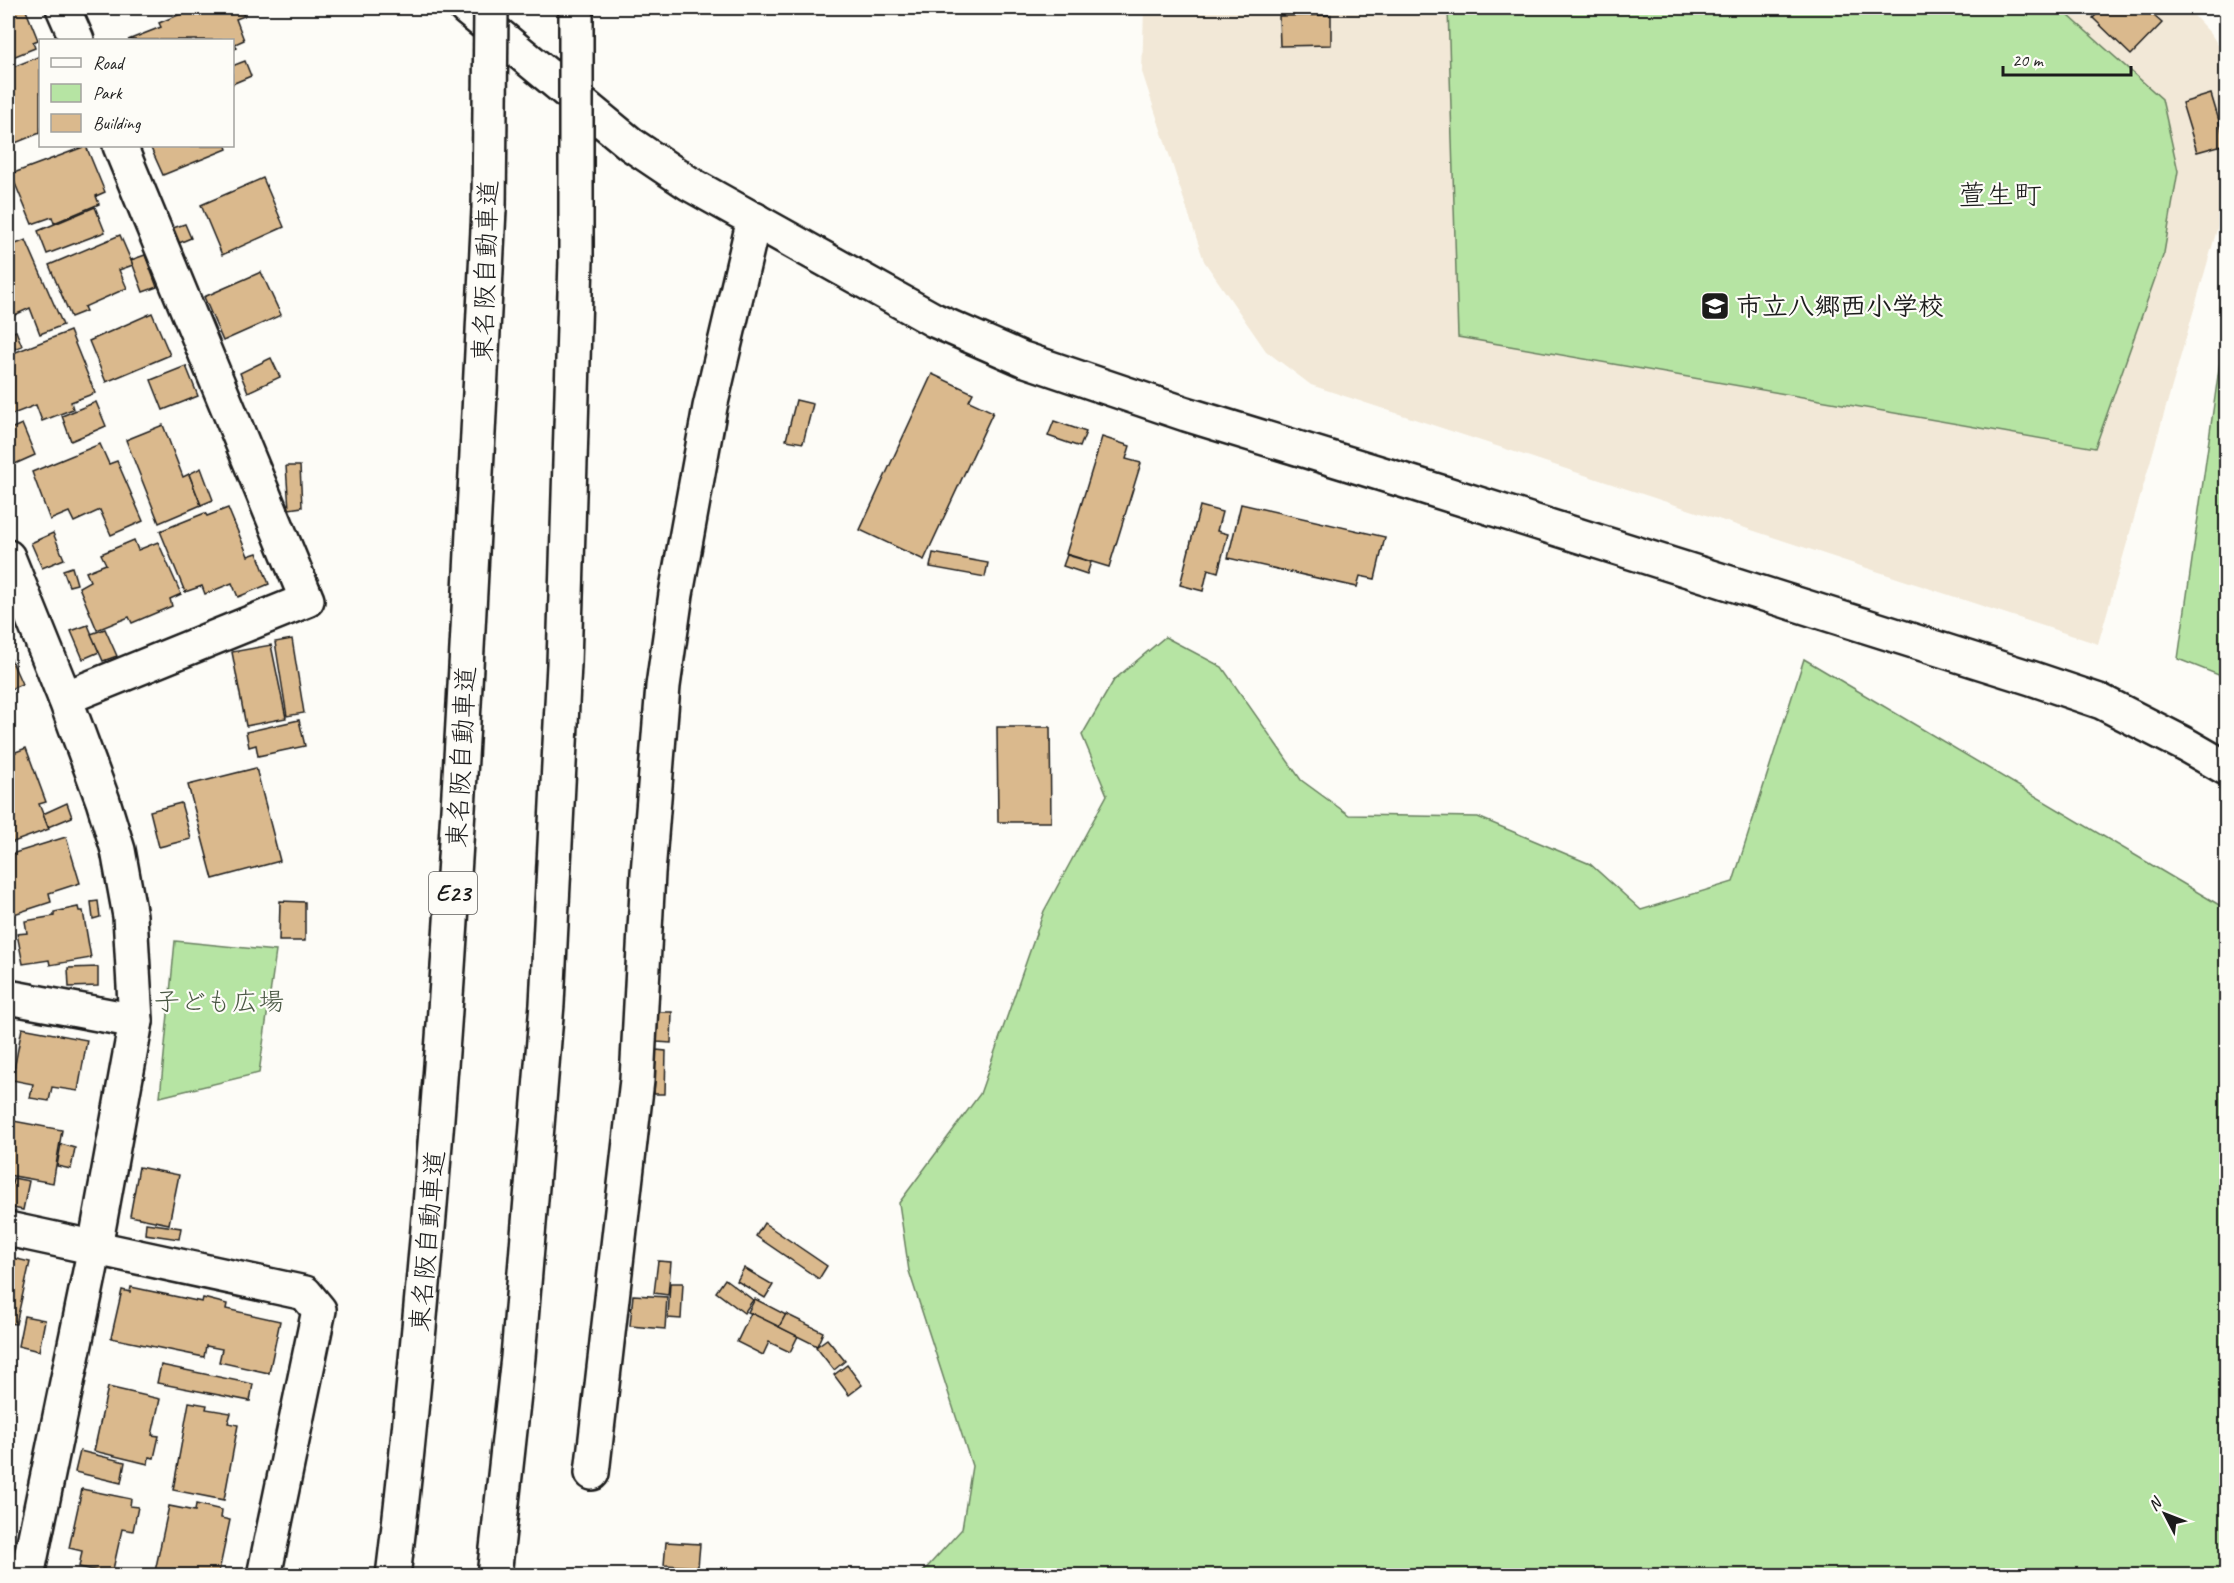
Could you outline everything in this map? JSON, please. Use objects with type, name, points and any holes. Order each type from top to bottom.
[{"type":"main road","points":[[63,8],[77,39]]},
{"type":"main road","points":[[466,8],[632,145],[690,184],[933,320],[1023,359],[1186,414],[2041,681],[2102,702],[2226,768]]},
{"type":"main road","name":"東名阪自動車道","points":[[393,1575],[408,1458],[443,1059],[467,650],[489,209],[491,8]]},
{"type":"main road","points":[[494,1575],[518,1357],[547,1004],[564,664],[576,259],[576,8]]},
{"type":"main road","points":[[64,698],[307,600],[120,147]]},
{"type":"main road","points":[[592,1473],[638,1080],[648,873],[663,686],[676,594],[710,407],[754,219]]},
{"type":"main road","points":[[8,557],[103,801],[117,850],[130,916],[136,1021],[95,1247],[27,1575]]},
{"type":"main road","points":[[8,997],[136,1021]]},
{"type":"main road","points":[[8,1229],[306,1293],[319,1310],[264,1575]]},
{"type":"shaded area","name":"市立八郷西小学校","points":[[1144,8],[2187,8],[2211,34],[2226,58],[2226,198],[2098,644],[1311,385],[1266,351],[1204,261],[1142,72]]},
{"type":"green space","points":[[1448,8],[2060,8],[2162,99],[2178,171],[2164,253],[2095,448],[1458,337]]},
{"type":"green space","points":[[2226,319],[2226,678],[2178,659]]},
{"type":"green space","points":[[1165,637],[1222,667],[1301,780],[1349,815],[1478,817],[1590,864],[1641,910],[1733,882],[1804,659],[2226,909],[2226,1575],[920,1575],[962,1529],[972,1466],[909,1271],[899,1203],[980,1094],[1044,911],[1107,795],[1082,735],[1114,680]]},
{"type":"green space","name":"子ども広場","points":[[175,941],[276,951],[259,1073],[160,1097]]},
{"type":"building","points":[[8,8],[25,8],[38,40],[33,42],[35,48],[8,59]]},
{"type":"building","points":[[195,8],[240,8],[244,16],[236,19],[244,40],[235,44],[237,48],[234,49],[234,39],[131,39],[161,27],[159,23]]},
{"type":"building","points":[[2100,8],[2145,8],[2162,23],[2131,55],[2093,18],[2102,9]]},
{"type":"building","points":[[1331,15],[1331,45],[1280,46],[1279,16]]},
{"type":"building","points":[[39,56],[39,133],[8,146],[8,69]]},
{"type":"building","points":[[245,61],[251,76],[234,83],[234,65]]},
{"type":"building","points":[[2211,94],[2226,144],[2197,152],[2182,103]]},
{"type":"building","points":[[86,147],[105,192],[96,196],[99,204],[54,223],[52,217],[32,224],[11,174]]},
{"type":"building","points":[[150,147],[226,147],[227,149],[163,175]]},
{"type":"building","points":[[263,178],[284,227],[222,255],[201,205]]},
{"type":"building","points":[[95,207],[105,232],[47,254],[38,231]]},
{"type":"building","points":[[185,224],[191,238],[179,243],[173,228]]},
{"type":"building","points":[[120,235],[133,265],[119,270],[127,288],[84,307],[86,311],[71,317],[49,265]]},
{"type":"building","points":[[26,240],[63,325],[40,334],[30,308],[8,318],[8,247]]},
{"type":"building","points":[[145,255],[157,287],[143,292],[131,260]]},
{"type":"building","points":[[261,272],[281,315],[223,341],[204,297]]},
{"type":"building","points":[[152,313],[170,355],[106,382],[89,341]]},
{"type":"building","points":[[16,331],[22,346],[8,351],[8,334]]},
{"type":"building","points":[[70,331],[95,393],[71,402],[73,409],[42,421],[36,405],[8,416],[8,355]]},
{"type":"building","points":[[271,358],[280,377],[248,392],[240,373]]},
{"type":"building","points":[[186,366],[198,396],[163,410],[151,380]]},
{"type":"building","points":[[932,374],[973,393],[969,401],[993,412],[924,560],[860,530]]},
{"type":"building","points":[[796,400],[813,404],[803,443],[786,440]]},
{"type":"building","points":[[96,402],[106,426],[71,441],[62,416]]},
{"type":"building","points":[[1054,421],[1086,432],[1080,447],[1048,436]]},
{"type":"building","points":[[22,424],[35,455],[8,467],[8,430]]},
{"type":"building","points":[[163,425],[183,477],[189,474],[201,505],[159,523],[126,440]]},
{"type":"building","points":[[1102,437],[1130,446],[1126,459],[1141,463],[1109,567],[1066,554]]},
{"type":"building","points":[[100,444],[109,464],[117,461],[143,521],[111,535],[100,510],[74,522],[69,512],[50,520],[32,472]]},
{"type":"building","points":[[286,466],[300,466],[302,507],[289,509]]},
{"type":"building","points":[[201,468],[213,500],[201,505],[189,474]]},
{"type":"building","points":[[1241,504],[1385,537],[1375,579],[1360,576],[1357,587],[1228,558]]},
{"type":"building","points":[[1200,506],[1222,512],[1217,531],[1228,534],[1218,572],[1208,569],[1203,591],[1180,585]]},
{"type":"building","points":[[228,508],[248,556],[257,553],[269,584],[238,597],[232,583],[205,594],[202,586],[185,592],[160,531],[205,513],[207,516]]},
{"type":"building","points":[[53,533],[64,559],[42,568],[31,543]]},
{"type":"building","points":[[134,540],[138,550],[158,542],[181,594],[170,599],[172,606],[132,623],[129,617],[97,630],[79,587],[90,581],[86,572],[106,564],[101,554]]},
{"type":"building","points":[[933,553],[988,563],[985,577],[930,567]]},
{"type":"building","points":[[1067,555],[1091,562],[1087,574],[1063,566]]},
{"type":"building","points":[[72,567],[77,584],[69,586],[63,570]]},
{"type":"building","points":[[88,625],[99,652],[83,659],[71,631]]},
{"type":"building","points":[[105,629],[117,656],[103,661],[91,634]]},
{"type":"building","points":[[292,639],[304,713],[287,716],[275,642]]},
{"type":"building","points":[[271,645],[286,718],[246,726],[232,652]]},
{"type":"building","points":[[8,655],[22,684],[8,690]]},
{"type":"building","points":[[299,720],[305,746],[258,756],[256,745],[249,747],[246,732]]},
{"type":"building","points":[[997,727],[1050,727],[1051,822],[998,822]]},
{"type":"building","points":[[26,748],[46,802],[39,804],[49,829],[8,844],[8,755]]},
{"type":"building","points":[[256,768],[280,861],[213,879],[188,785]]},
{"type":"building","points":[[67,803],[72,817],[48,827],[43,814]]},
{"type":"building","points":[[181,803],[191,839],[159,847],[150,811]]},
{"type":"building","points":[[66,837],[80,883],[49,893],[51,902],[11,915],[8,899],[8,855]]},
{"type":"building","points":[[98,901],[100,917],[93,919],[91,902]]},
{"type":"building","points":[[280,901],[305,902],[305,941],[279,941]]},
{"type":"building","points":[[78,907],[79,911],[83,911],[91,958],[50,965],[49,960],[23,964],[17,934],[27,933],[25,921],[54,916],[54,912]]},
{"type":"building","points":[[98,967],[98,986],[69,987],[68,968]]},
{"type":"building","points":[[658,1012],[672,1012],[671,1043],[657,1042]]},
{"type":"building","points":[[22,1028],[87,1040],[78,1091],[52,1087],[49,1101],[30,1098],[33,1084],[12,1080]]},
{"type":"building","points":[[656,1050],[666,1051],[665,1094],[654,1094]]},
{"type":"building","points":[[8,1120],[62,1130],[53,1183],[8,1175]]},
{"type":"building","points":[[61,1144],[75,1148],[71,1169],[57,1166]]},
{"type":"building","points":[[139,1167],[179,1175],[169,1224],[130,1216]]},
{"type":"building","points":[[13,1178],[29,1181],[23,1210],[8,1207]]},
{"type":"building","points":[[146,1223],[181,1228],[179,1239],[145,1234]]},
{"type":"building","points":[[764,1223],[827,1266],[819,1279],[756,1236]]},
{"type":"building","points":[[8,1257],[30,1262],[16,1324],[8,1323]]},
{"type":"building","points":[[658,1261],[671,1262],[668,1295],[654,1293]]},
{"type":"building","points":[[744,1268],[773,1285],[765,1298],[737,1281]]},
{"type":"building","points":[[725,1279],[753,1300],[744,1313],[716,1292]]},
{"type":"building","points":[[670,1283],[683,1283],[681,1319],[668,1318]]},
{"type":"building","points":[[131,1287],[202,1302],[203,1298],[227,1304],[226,1309],[280,1321],[269,1373],[219,1362],[222,1349],[206,1346],[204,1357],[111,1338],[122,1290],[130,1292]]},
{"type":"building","points":[[633,1295],[667,1297],[665,1329],[630,1326]]},
{"type":"building","points":[[755,1299],[786,1315],[779,1327],[748,1312]]},
{"type":"building","points":[[751,1313],[798,1336],[790,1352],[769,1342],[763,1355],[737,1342]]},
{"type":"building","points":[[786,1314],[823,1332],[817,1346],[779,1327]]},
{"type":"building","points":[[24,1316],[45,1320],[39,1351],[18,1346]]},
{"type":"building","points":[[827,1339],[845,1361],[834,1370],[816,1347]]},
{"type":"building","points":[[161,1365],[253,1384],[250,1401],[157,1383]]},
{"type":"building","points":[[847,1365],[862,1385],[849,1395],[834,1375]]},
{"type":"building","points":[[108,1387],[160,1399],[152,1435],[159,1436],[154,1458],[149,1457],[148,1464],[94,1451]]},
{"type":"building","points":[[189,1402],[207,1405],[206,1409],[231,1413],[228,1423],[238,1425],[224,1500],[173,1490]]},
{"type":"building","points":[[80,1451],[125,1462],[121,1483],[75,1472]]},
{"type":"building","points":[[82,1489],[131,1499],[130,1506],[138,1507],[133,1531],[122,1529],[112,1574],[79,1567],[82,1551],[69,1548]]},
{"type":"building","points":[[196,1504],[222,1510],[221,1518],[230,1520],[218,1576],[154,1576],[169,1506],[195,1511]]},
{"type":"building","points":[[666,1542],[700,1544],[698,1567],[664,1565]]},
{"type":"place","name":"市立八郷西小学校","points":[[1715,306]]},
{"type":"district","name":"萱生町","points":[[2000,194]]}]
